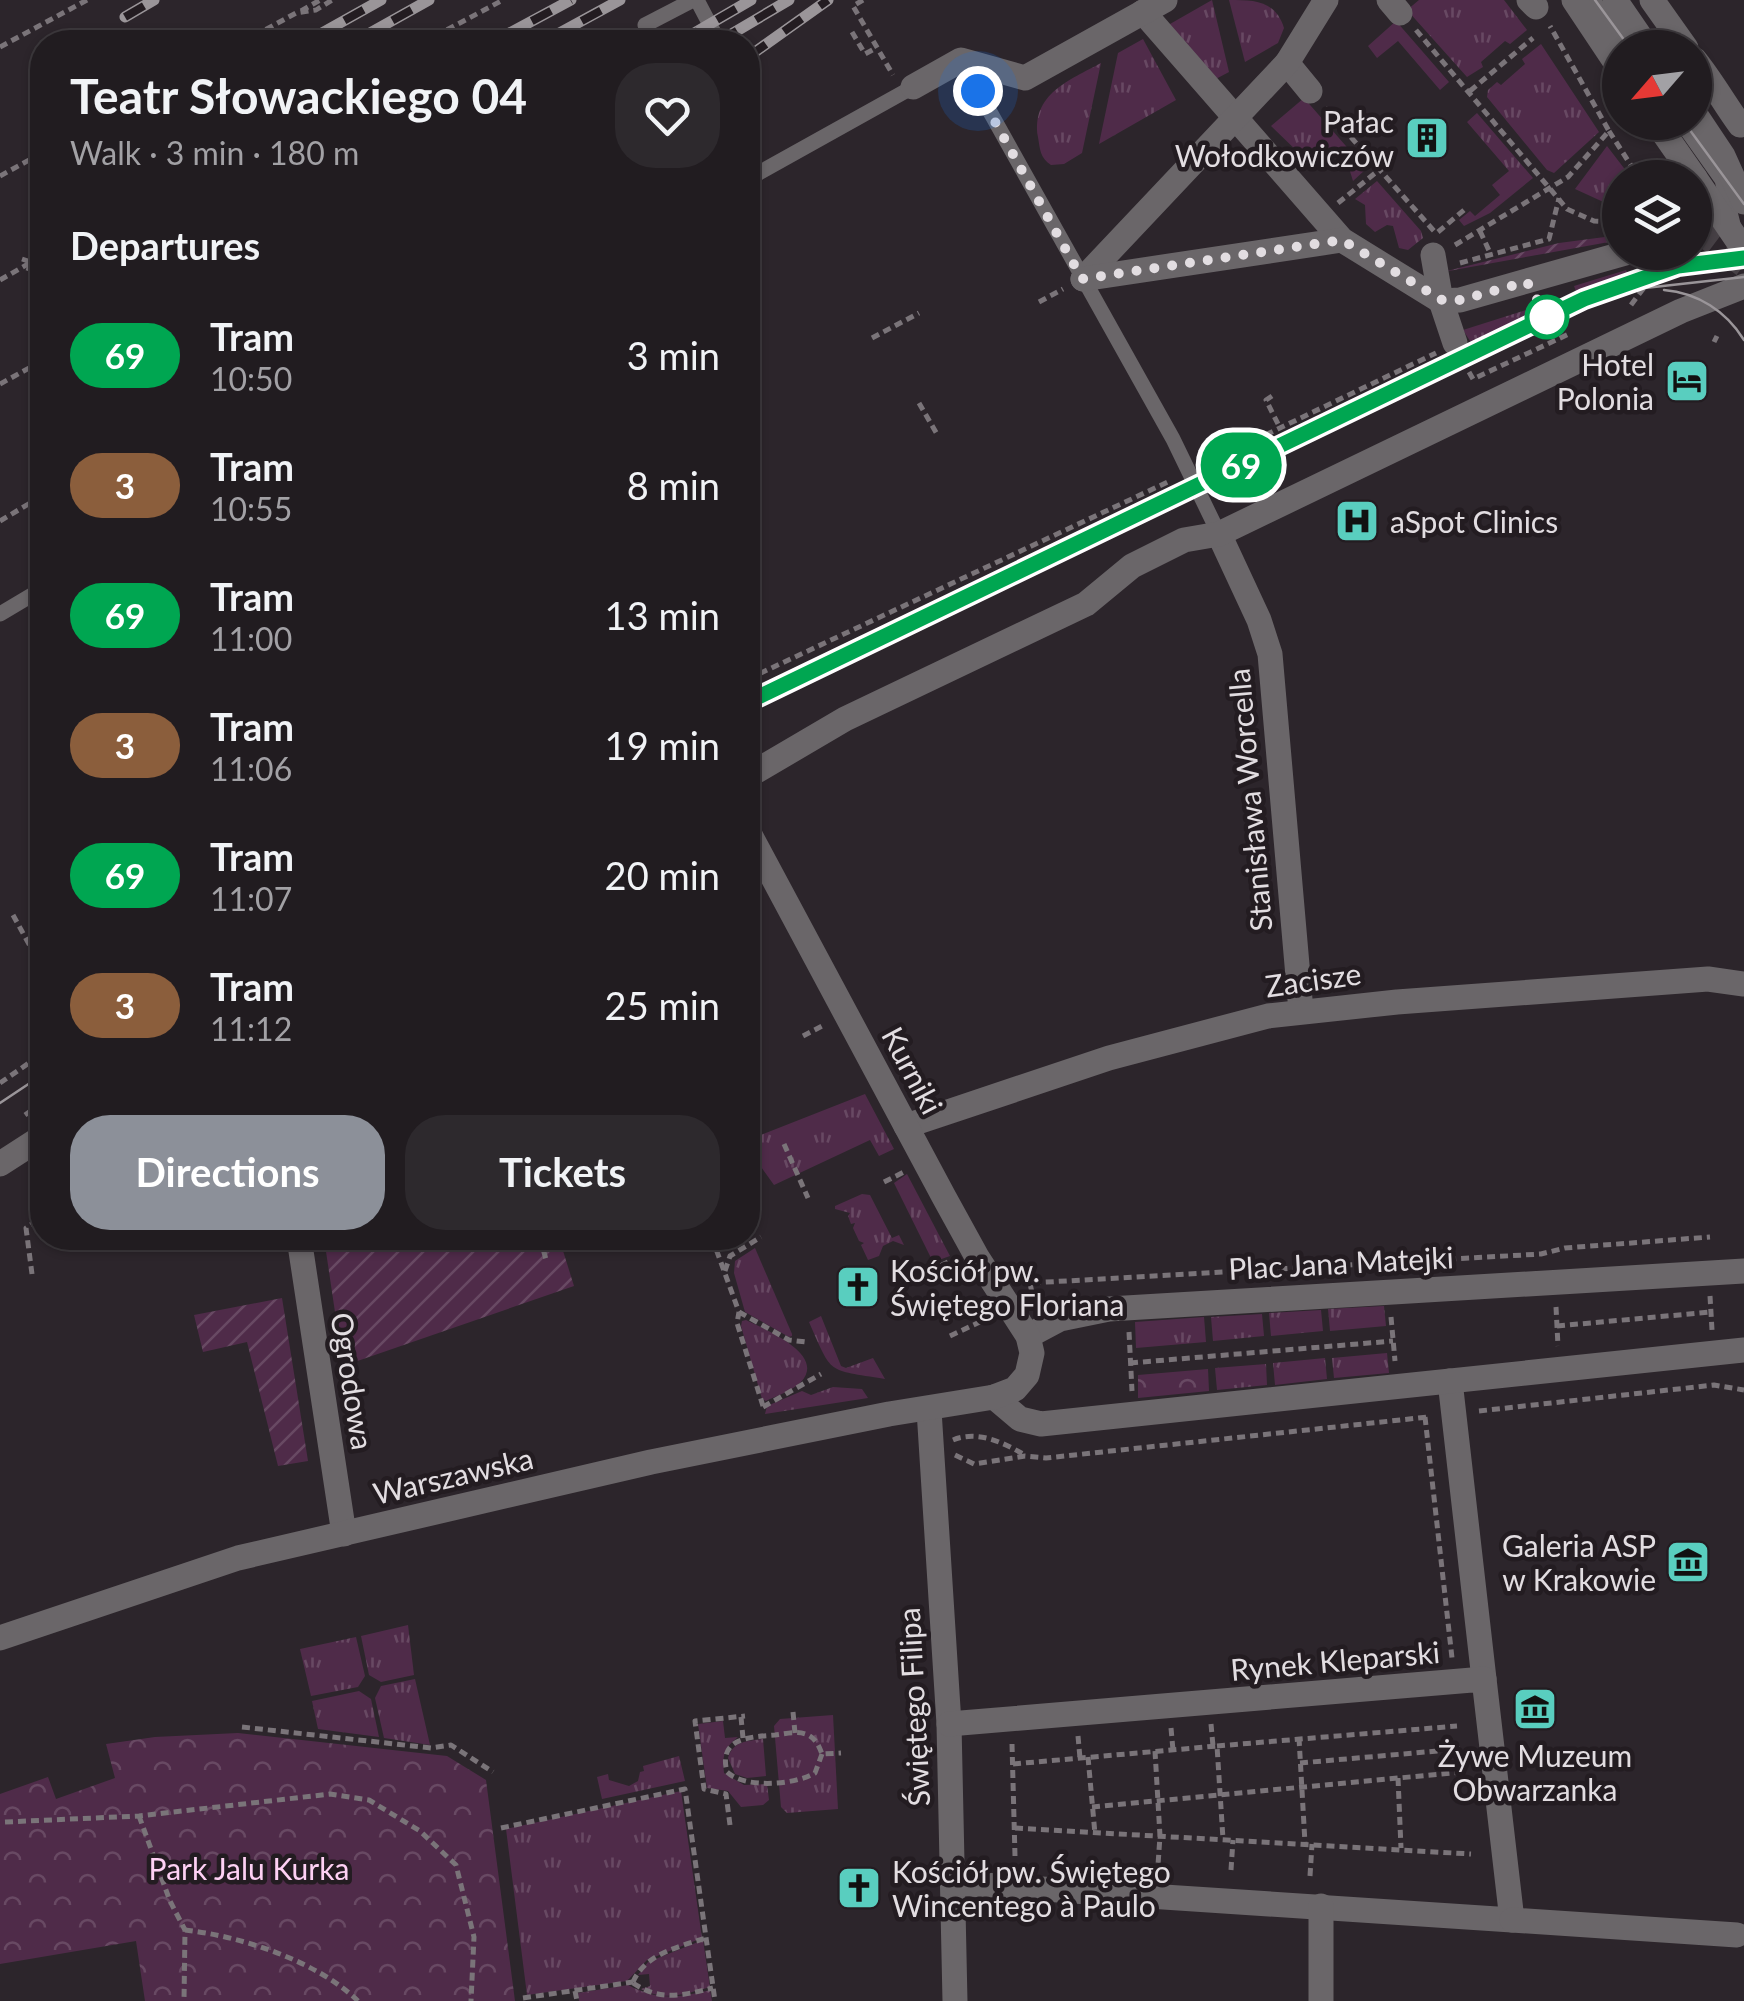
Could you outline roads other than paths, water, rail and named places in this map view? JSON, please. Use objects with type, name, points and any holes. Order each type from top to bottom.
[{"type":"street","points":[[1082,279],[1286,63],[1326,0]]},
{"type":"street","points":[[1574,0],[1602,42]]},
{"type":"street","points":[[1615,0],[1636,30]]},
{"type":"street","points":[[1652,0],[1673,30]]},
{"type":"street","points":[[912,87],[961,60],[1025,78],[1154,6],[1237,118],[1342,240],[1442,300],[1460,300],[1602,260]]},
{"type":"street","points":[[1286,63],[1310,91]]},
{"type":"street","points":[[1712,81],[1740,125]]},
{"type":"street","points":[[1712,139],[1744,202]]},
{"type":"street","points":[[1712,203],[1740,244]]},
{"type":"street","points":[[1082,279],[1342,240]]},
{"type":"street","points":[[1433,255],[1456,344]]},
{"type":"street","points":[[760,769],[845,719],[1086,604],[1132,566],[1184,540],[1219,534],[1681,311],[1744,286]]},
{"type":"street","name":"Stanisława Worcella","points":[[1219,534],[1259,620],[1270,654],[1301,1011]]},
{"type":"street","name":"Kurniki","points":[[760,853],[978,1257],[1028,1336]]},
{"type":"street","name":"Zacisze","points":[[906,1126],[1109,1058],[1268,1016],[1708,979],[1744,984]]},
{"type":"street","points":[[0,1164],[30,1145]]},
{"type":"street","name":"Ogrodowa","points":[[301,1250],[344,1534]]},
{"type":"street","name":"Plac Jana Matejki","points":[[1028,1336],[1060,1318],[1110,1309],[1744,1271]]},
{"type":"street","points":[[929,1410],[1015,1389],[1027,1375],[1032,1353],[1028,1336]]},
{"type":"street","points":[[994,1397],[1020,1420],[1041,1424],[1744,1350]]},
{"type":"street","points":[[1450,1380],[1484,1679]]},
{"type":"street","name":"Warszawska","points":[[0,1638],[238,1558],[651,1462],[889,1414],[929,1410]]},
{"type":"street","name":"Świętego Filipa","points":[[929,1410],[949,1724],[955,2001]]},
{"type":"street","name":"Rynek Kleparski","points":[[949,1724],[1484,1679],[1512,1920]]},
{"type":"street","points":[[953,1883],[1738,1935]]},
{"type":"street","points":[[1321,1906],[1321,2001]]},
{"type":"lane","points":[[645,25],[695,0],[713,30]]},
{"type":"lane","points":[[1593,0],[1614,30]]},
{"type":"lane","points":[[961,60],[1190,472],[1219,534]]},
{"type":"lane","points":[[760,172],[912,87]]},
{"type":"lane","points":[[1694,140],[1722,180],[1740,244]]},
{"type":"lane","points":[[0,614],[30,596]]},
{"type":"tunnel","points":[[1712,241],[1744,265]]},
{"type":"tram line","points":[[1595,0],[1617,30]]},
{"type":"tram line","points":[[1697,140],[1744,204]]},
{"type":"tram line","points":[[760,696],[1584,299],[1677,266],[1744,258]]},
{"type":"tram line","name":"69","points":[[760,696],[1584,299],[1678,266],[1744,258]]},
{"type":"tram line","points":[[1645,288],[1744,277]]},
{"type":"tram line","points":[[1664,290],[1710,305],[1729,320],[1744,340]]},
{"type":"tram line","points":[[0,1103],[30,1083]]},
{"type":"railway","points":[[125,17],[154,0]]},
{"type":"railway","points":[[327,30],[381,0]]},
{"type":"railway","points":[[375,30],[429,0]]},
{"type":"railway","points":[[515,30],[571,0]]},
{"type":"railway","points":[[565,30],[620,0]]},
{"type":"railway","points":[[700,30],[751,0]]},
{"type":"railway","points":[[738,30],[789,0]]},
{"type":"railway","points":[[760,48],[828,0]]},
{"type":"place","name":"Pałac Wołodkowiczów","points":[[1427,138]]},
{"type":"place","name":"Hotel Polonia","points":[[1687,381]]},
{"type":"place","name":"aSpot Clinics","points":[[1357,521]]},
{"type":"place","name":"Kościół pw. Świętego Floriana","points":[[858,1287]]},
{"type":"place","name":"Galeria ASP w Krakowie","points":[[1688,1562]]},
{"type":"place","name":"Żywe Muzeum Obwarzanka","points":[[1535,1709]]},
{"type":"place","name":"Kościół pw. Świętego Wincentego à Paulo","points":[[859,1888]]},
{"type":"park label","name":"Park Jalu Kurka","points":[[249,1868]]}]
